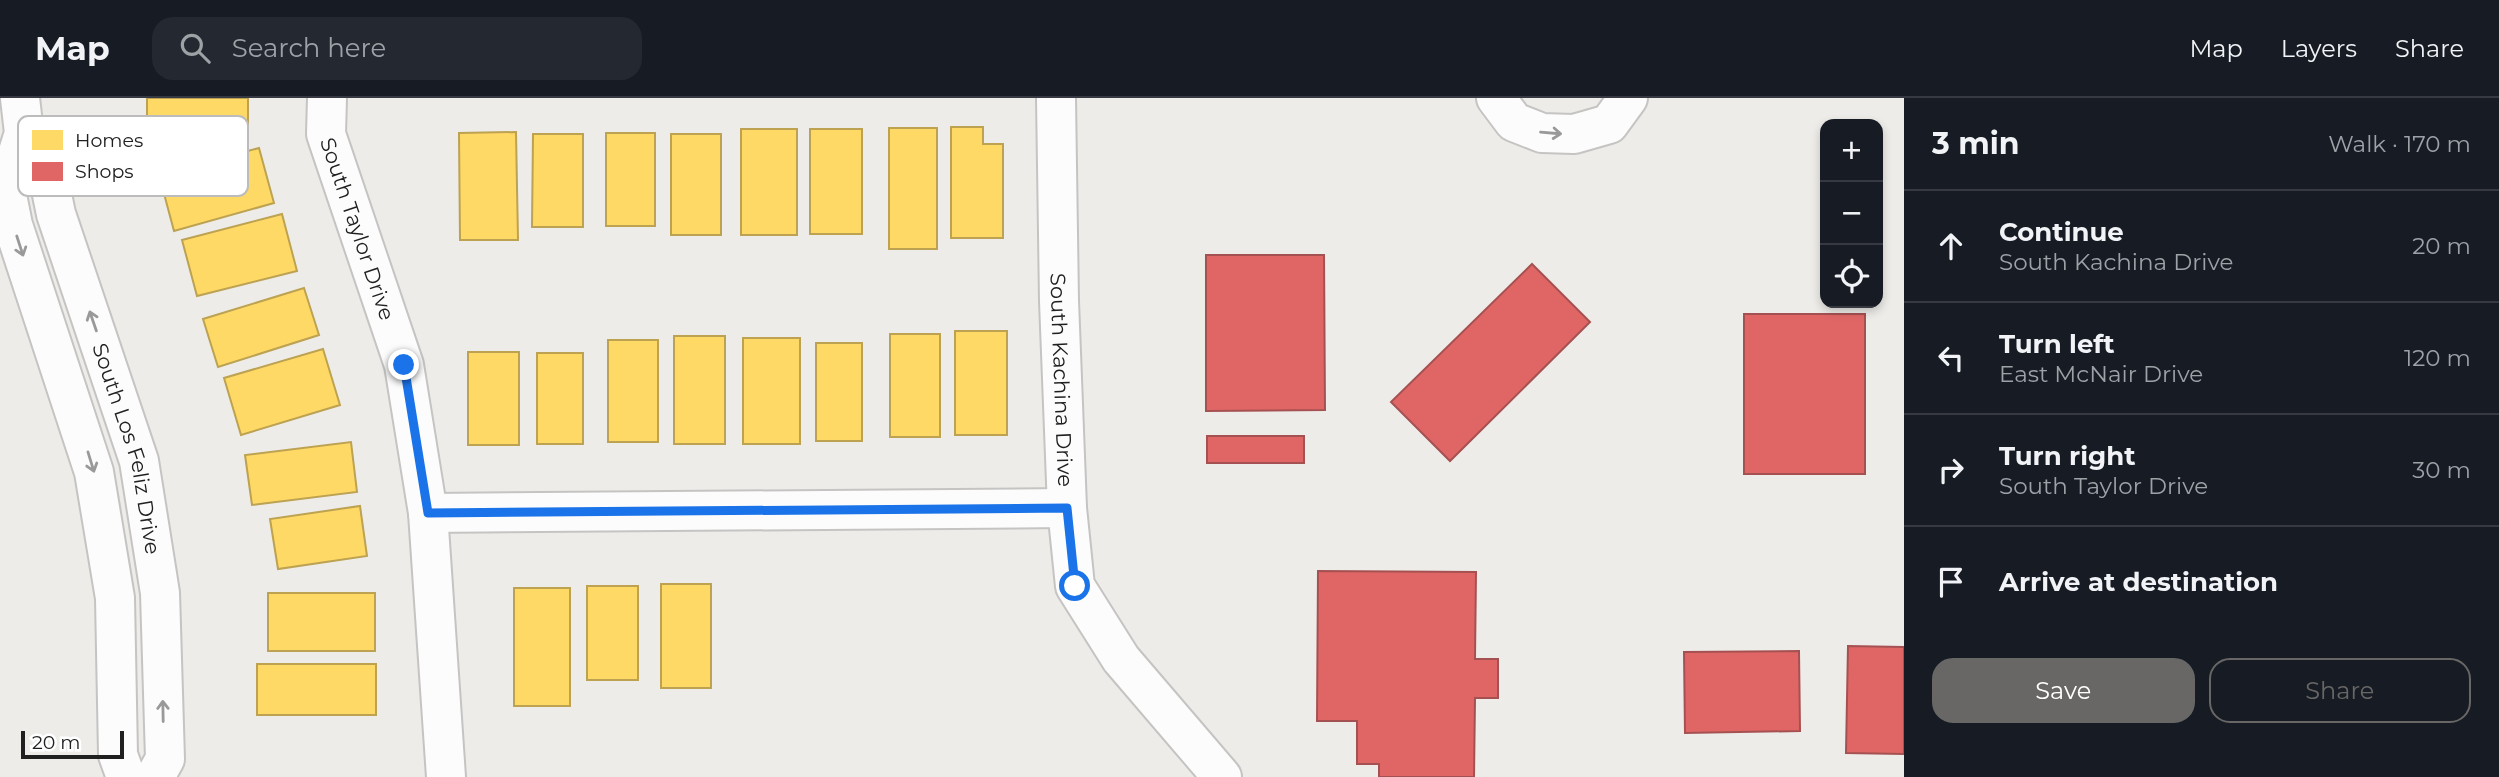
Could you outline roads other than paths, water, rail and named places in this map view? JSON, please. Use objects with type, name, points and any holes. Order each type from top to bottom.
[{"type":"street","name":"South Taylor Drive","points":[[327,98],[326,134],[404,365],[428,513],[446,777]]},
{"type":"street","name":"South Kachina Drive","points":[[1056,98],[1059,301],[1067,508],[1075,586],[1121,659],[1222,777]]},
{"type":"street","points":[[1496,98],[1514,122],[1542,133],[1574,134],[1609,124],[1628,98]]},
{"type":"street","name":"South Los Feliz Drive","points":[[18,134],[6,190],[13,225],[94,472],[115,598],[118,755],[126,777]]},
{"type":"street","name":"South Los Feliz Drive","points":[[52,196],[56,214],[139,461],[160,593],[165,759],[155,777]]},
{"type":"street","points":[[428,513],[1067,508]]}]
